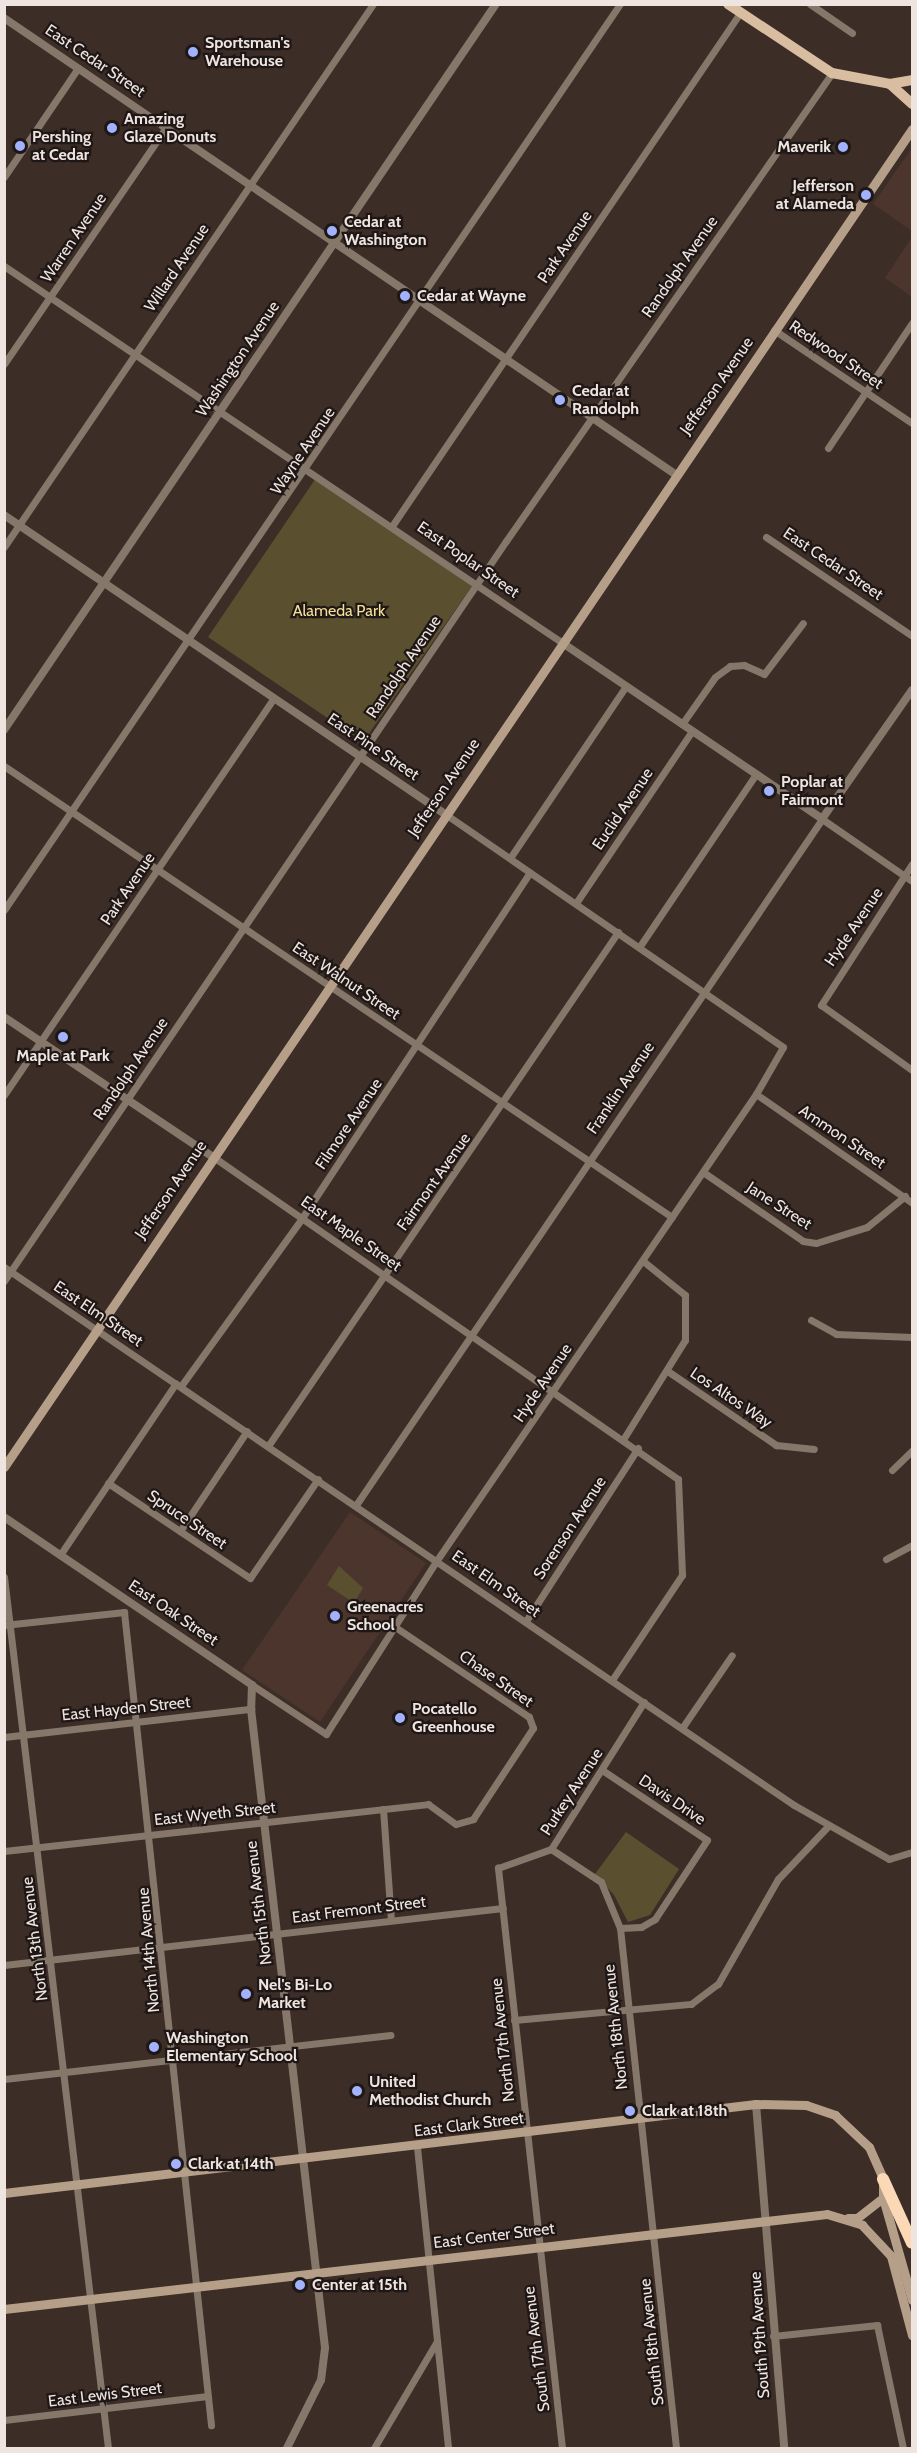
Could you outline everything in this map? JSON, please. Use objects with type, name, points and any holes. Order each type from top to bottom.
[{"type":"highway","points":[[883,2179],[912,2242]]},
{"type":"main road","points":[[728,4],[832,73],[890,84],[912,80]]},
{"type":"main road","points":[[890,84],[912,104]]},
{"type":"main road","name":"Jefferson Avenue","points":[[4,1467],[212,1156],[912,129]]},
{"type":"main road","name":"East Clark Street","points":[[4,2193],[305,2157],[417,2147],[756,2104],[806,2105],[835,2115],[869,2147],[883,2179],[883,2198]]},
{"type":"main road","points":[[846,2218],[857,2218],[883,2198],[912,2300]]},
{"type":"main road","name":"East Center Street","points":[[4,2309],[827,2214],[846,2218],[871,2232],[891,2256],[912,2335]]},
{"type":"street","name":"Willard Avenue","points":[[4,547],[373,4]]},
{"type":"street","name":"Washington Avenue","points":[[4,730],[496,4]]},
{"type":"street","name":"Wayne Avenue","points":[[4,910],[74,813],[620,4]]},
{"type":"street","points":[[810,4],[819,7],[852,33]]},
{"type":"street","name":"Park Avenue","points":[[392,526],[740,13]]},
{"type":"street","name":"East Cedar Street","points":[[4,18],[507,357],[675,474]]},
{"type":"street","points":[[4,177],[78,68]]},
{"type":"street","name":"Randolph Avenue","points":[[4,1281],[8,1269],[592,416],[832,73]]},
{"type":"street","name":"Warren Avenue","points":[[4,364],[166,127]]},
{"type":"street","name":"East Poplar Street","points":[[4,266],[392,526],[912,881]]},
{"type":"street","points":[[828,448],[912,324]]},
{"type":"street","name":"Redwood Street","points":[[774,330],[912,423]]},
{"type":"street","name":"East Pine Street","points":[[4,515],[640,946],[783,1047]]},
{"type":"street","name":"East Cedar Street","points":[[766,537],[912,636]]},
{"type":"street","points":[[682,724],[715,677],[730,666],[744,665],[764,674],[804,623]]},
{"type":"street","points":[[510,858],[626,686]]},
{"type":"street","name":"Franklin Avenue","points":[[356,1505],[912,690]]},
{"type":"street","name":"Park Avenue","points":[[4,1095],[274,698]]},
{"type":"street","name":"Euclid Avenue","points":[[576,903],[692,731]]},
{"type":"street","name":"East Walnut Street","points":[[4,766],[672,1217]]},
{"type":"street","points":[[640,946],[756,774]]},
{"type":"street","name":"Hyde Avenue","points":[[912,864],[820,1005],[912,1070]]},
{"type":"street","name":"Filmore Avenue","points":[[60,1555],[178,1384],[302,1218],[530,872]]},
{"type":"street","name":"Fairmont Avenue","points":[[268,1446],[505,1104],[618,932]]},
{"type":"street","name":"East Maple Street","points":[[4,1017],[127,1098],[555,1390],[678,1479],[682,1575],[612,1680]]},
{"type":"street","name":"Hyde Avenue","points":[[326,1734],[437,1560],[756,1094],[783,1047]]},
{"type":"street","name":"Ammon Street","points":[[756,1094],[912,1203]]},
{"type":"street","name":"Jane Street","points":[[703,1172],[803,1241],[816,1243],[835,1241],[867,1227],[904,1196]]},
{"type":"street","points":[[624,1438],[669,1372],[685,1340],[688,1306],[679,1286],[643,1261]]},
{"type":"street","name":"East Elm Street","points":[[8,1269],[794,1805],[889,1859],[912,1852]]},
{"type":"street","points":[[811,1320],[836,1335],[912,1337]]},
{"type":"street","name":"Los Altos Way","points":[[669,1372],[776,1444],[814,1449]]},
{"type":"street","points":[[180,1531],[247,1431]]},
{"type":"street","name":"Sorenson Avenue","points":[[526,1622],[638,1448]]},
{"type":"street","points":[[892,1470],[912,1451]]},
{"type":"street","name":"Spruce Street","points":[[108,1484],[250,1578],[318,1479]]},
{"type":"street","name":"East Oak Street","points":[[4,1517],[326,1734]]},
{"type":"street","points":[[885,1559],[912,1545]]},
{"type":"street","name":"North 13th Avenue","points":[[4,1576],[7,1624],[24,1734],[108,2448]]},
{"type":"street","points":[[7,1624],[124,1612],[130,1602]]},
{"type":"street","name":"North 14th Avenue","points":[[124,1612],[164,1946],[172,2060],[211,2425]]},
{"type":"street","name":"Chase Street","points":[[395,1627],[529,1717],[533,1728],[473,1820],[456,1824],[428,1804]]},
{"type":"street","points":[[682,1728],[732,1655]]},
{"type":"street","name":"North 15th Avenue","points":[[252,1685],[251,1709],[305,2157],[325,2348],[321,2380],[287,2448]]},
{"type":"street","name":"Purkey Avenue","points":[[498,1868],[551,1849],[644,1702]]},
{"type":"street","name":"East Hayden Street","points":[[4,1737],[251,1709]]},
{"type":"street","name":"Davis Drive","points":[[602,1770],[707,1840],[655,1920],[641,1927],[620,1928]]},
{"type":"street","name":"East Wyeth Street","points":[[4,1851],[428,1804]]},
{"type":"street","points":[[383,1809],[390,1920]]},
{"type":"street","points":[[514,2020],[626,2008],[691,2004],[718,1984],[778,1880],[829,1825]]},
{"type":"street","name":"North 18th Avenue","points":[[551,1849],[601,1882],[620,1928],[626,2008],[655,2233]]},
{"type":"street","name":"North 17th Avenue","points":[[498,1868],[538,2246]]},
{"type":"street","name":"East Fremont Street","points":[[4,1965],[503,1908]]},
{"type":"street","points":[[4,2079],[391,2035]]},
{"type":"street","name":"South 19th Avenue","points":[[756,2104],[768,2220],[773,2336],[784,2448]]},
{"type":"street","points":[[417,2147],[448,2448]]},
{"type":"street","name":"South 18th Avenue","points":[[655,2233],[676,2448]]},
{"type":"street","name":"South 17th Avenue","points":[[538,2246],[562,2448]]},
{"type":"street","points":[[773,2336],[877,2325],[903,2448]]},
{"type":"street","points":[[374,2448],[437,2341]]},
{"type":"street","name":"East Lewis Street","points":[[4,2420],[208,2396]]},
{"type":"shaded area","points":[[912,148],[912,231],[873,204]]},
{"type":"shaded area","points":[[912,237],[912,297],[885,278]]},
{"type":"shaded area","name":"Greenacres School","points":[[350,1512],[426,1563],[320,1722],[242,1670]]},
{"type":"green space","name":"Alameda Park","points":[[316,478],[472,586],[363,742],[208,637]]},
{"type":"green space","points":[[339,1566],[363,1588],[354,1603],[327,1585]]},
{"type":"green space","points":[[626,1832],[679,1869],[650,1915],[628,1922],[614,1895],[595,1874]]},
{"type":"place","name":"Sportsman's Warehouse","points":[[193,52]]},
{"type":"place","name":"Amazing Glaze Donuts","points":[[112,128]]},
{"type":"place","name":"Pershing at Cedar","points":[[20,146]]},
{"type":"place","name":"Maverik","points":[[843,147]]},
{"type":"place","name":"Jefferson at Alameda","points":[[866,195]]},
{"type":"place","name":"Cedar at Washington","points":[[332,231]]},
{"type":"place","name":"Cedar at Wayne","points":[[405,296]]},
{"type":"place","name":"Cedar at Randolph","points":[[560,400]]},
{"type":"place","name":"Poplar at Fairmont","points":[[769,791]]},
{"type":"place","name":"Maple at Park","points":[[63,1037]]},
{"type":"place","name":"Greenacres School","points":[[335,1616]]},
{"type":"place","name":"Pocatello Greenhouse","points":[[400,1718]]},
{"type":"place","name":"Nel's Bi-Lo Market","points":[[246,1994]]},
{"type":"place","name":"Washington Elementary School","points":[[154,2047]]},
{"type":"place","name":"United Methodist Church","points":[[357,2091]]},
{"type":"place","name":"Clark at 18th","points":[[630,2111]]},
{"type":"place","name":"Clark at 14th","points":[[176,2164]]},
{"type":"place","name":"Center at 15th","points":[[300,2285]]}]
